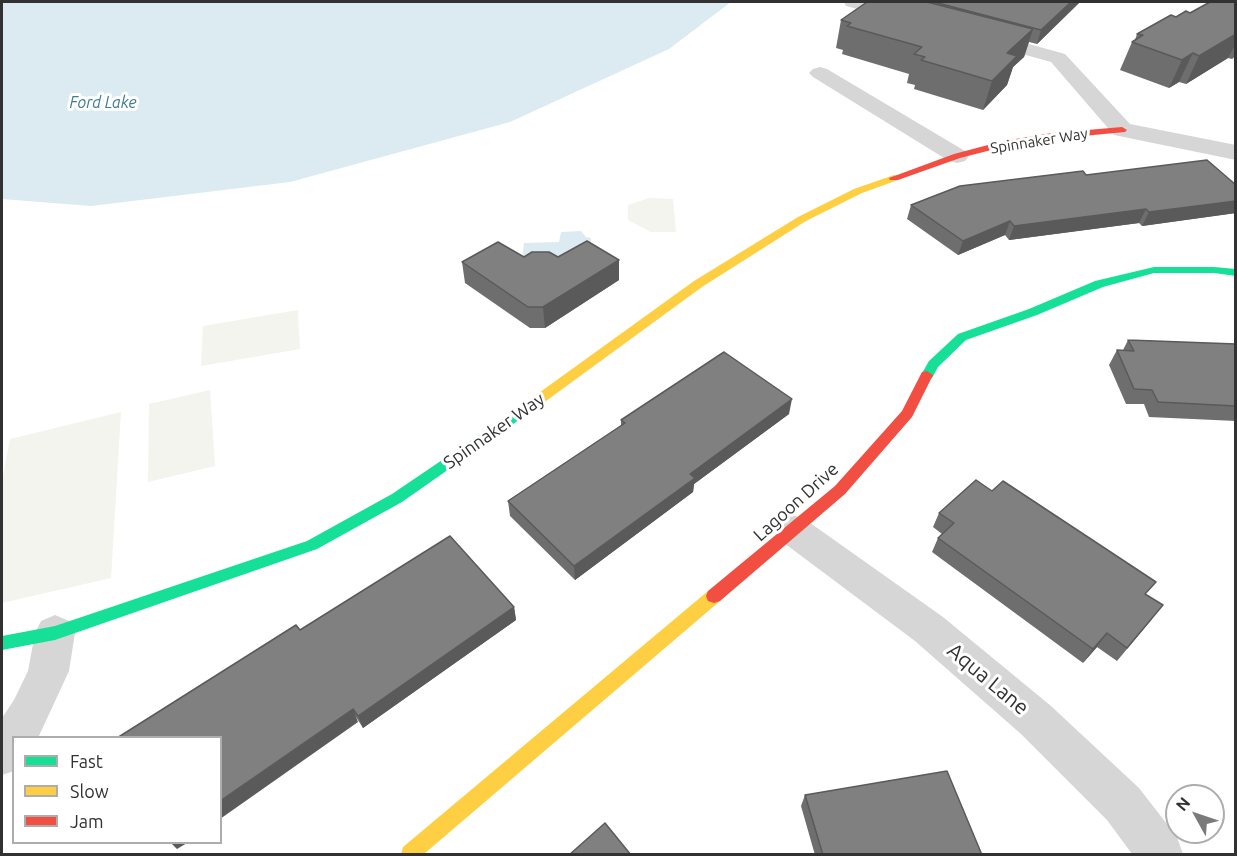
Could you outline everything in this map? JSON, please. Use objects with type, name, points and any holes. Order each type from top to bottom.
[{"type":"street","points":[[853,2],[920,20]]},
{"type":"street","name":"Spinnaker Way","points":[[965,33],[1058,58],[1122,130]]},
{"type":"street","points":[[820,74],[957,156]]},
{"type":"street","name":"Spinnaker Way","points":[[2,643],[56,633],[312,545],[396,498],[461,455],[698,284],[802,219],[858,191],[957,156],[1003,144],[1042,138],[1122,130],[1231,146]]},
{"type":"street","name":"Lagoon Drive","points":[[410,855],[840,490],[907,414],[933,364],[962,337],[1033,312],[1099,284],[1160,269],[1214,270],[1236,273]]},
{"type":"street","name":"Aqua Lane","points":[[793,530],[929,629],[1036,720],[1123,804],[1160,855]]},
{"type":"street","points":[[13,736],[34,703],[48,671],[56,633]]},
{"type":"street","points":[[2,754],[12,738]]},
{"type":"shaded area","points":[[649,198],[673,199],[676,232],[651,232],[628,220],[628,205]]},
{"type":"shaded area","points":[[298,310],[300,349],[201,366],[203,326]]},
{"type":"shaded area","points":[[210,390],[215,466],[148,482],[149,404]]},
{"type":"shaded area","points":[[121,412],[111,578],[2,603],[2,481],[10,439]]},
{"type":"water","name":"Ford Lake","points":[[2,2],[731,2],[669,49],[510,122],[290,182],[91,206],[2,199]]},
{"type":"water","points":[[581,231],[586,237],[591,238],[591,256],[555,256],[522,261],[524,243],[559,242],[561,232]]},
{"type":"building","points":[[867,2],[927,2],[1033,29],[1007,53],[1017,56],[992,81],[921,60],[925,57],[914,54],[922,47],[847,26],[851,23],[841,20]]},
{"type":"building","points":[[934,2],[1071,2],[1041,30]]},
{"type":"building","points":[[1210,2],[1236,2],[1236,34],[1199,56],[1193,53],[1182,60],[1132,42],[1143,35],[1137,34],[1171,15],[1176,17],[1186,11],[1190,13]]},
{"type":"building","points":[[1207,160],[1236,185],[1236,201],[1149,212],[1146,209],[1014,226],[1010,221],[963,241],[911,205],[960,186],[1083,171],[1086,175]]},
{"type":"building","points":[[587,241],[619,260],[543,307],[528,307],[462,262],[498,242],[524,257],[532,252],[549,252],[558,257]]},
{"type":"building","points":[[1128,340],[1236,344],[1236,406],[1158,402],[1152,390],[1134,389],[1117,350],[1134,351]]},
{"type":"building","points":[[724,352],[792,399],[690,474],[695,478],[574,566],[508,501],[625,423],[621,420]]},
{"type":"building","points":[[976,480],[992,491],[1003,481],[1156,582],[1145,594],[1163,605],[1127,648],[1107,633],[1093,649],[938,538],[954,523],[939,513]]},
{"type":"building","points":[[450,536],[514,607],[358,716],[353,709],[222,800],[222,736],[120,736],[296,625],[300,630]]},
{"type":"building","points":[[947,771],[982,855],[823,855],[805,795]]},
{"type":"building","points":[[605,823],[631,855],[569,855]]},
{"type":"traffic: fast","points":[[927,375],[933,364],[962,337],[1033,312],[1099,284],[1154,270],[1214,270],[1236,273]]},
{"type":"traffic: fast","points":[[2,643],[55,633],[312,545],[397,498],[541,398]]},
{"type":"traffic: slow","points":[[541,398],[698,284],[802,219],[858,191],[894,178]]},
{"type":"traffic: slow","points":[[410,854],[714,596]]},
{"type":"traffic: jam","points":[[894,178],[957,156],[1003,144],[1052,136],[1122,130]]},
{"type":"traffic: jam","points":[[714,596],[840,490],[907,414],[927,375]]}]
